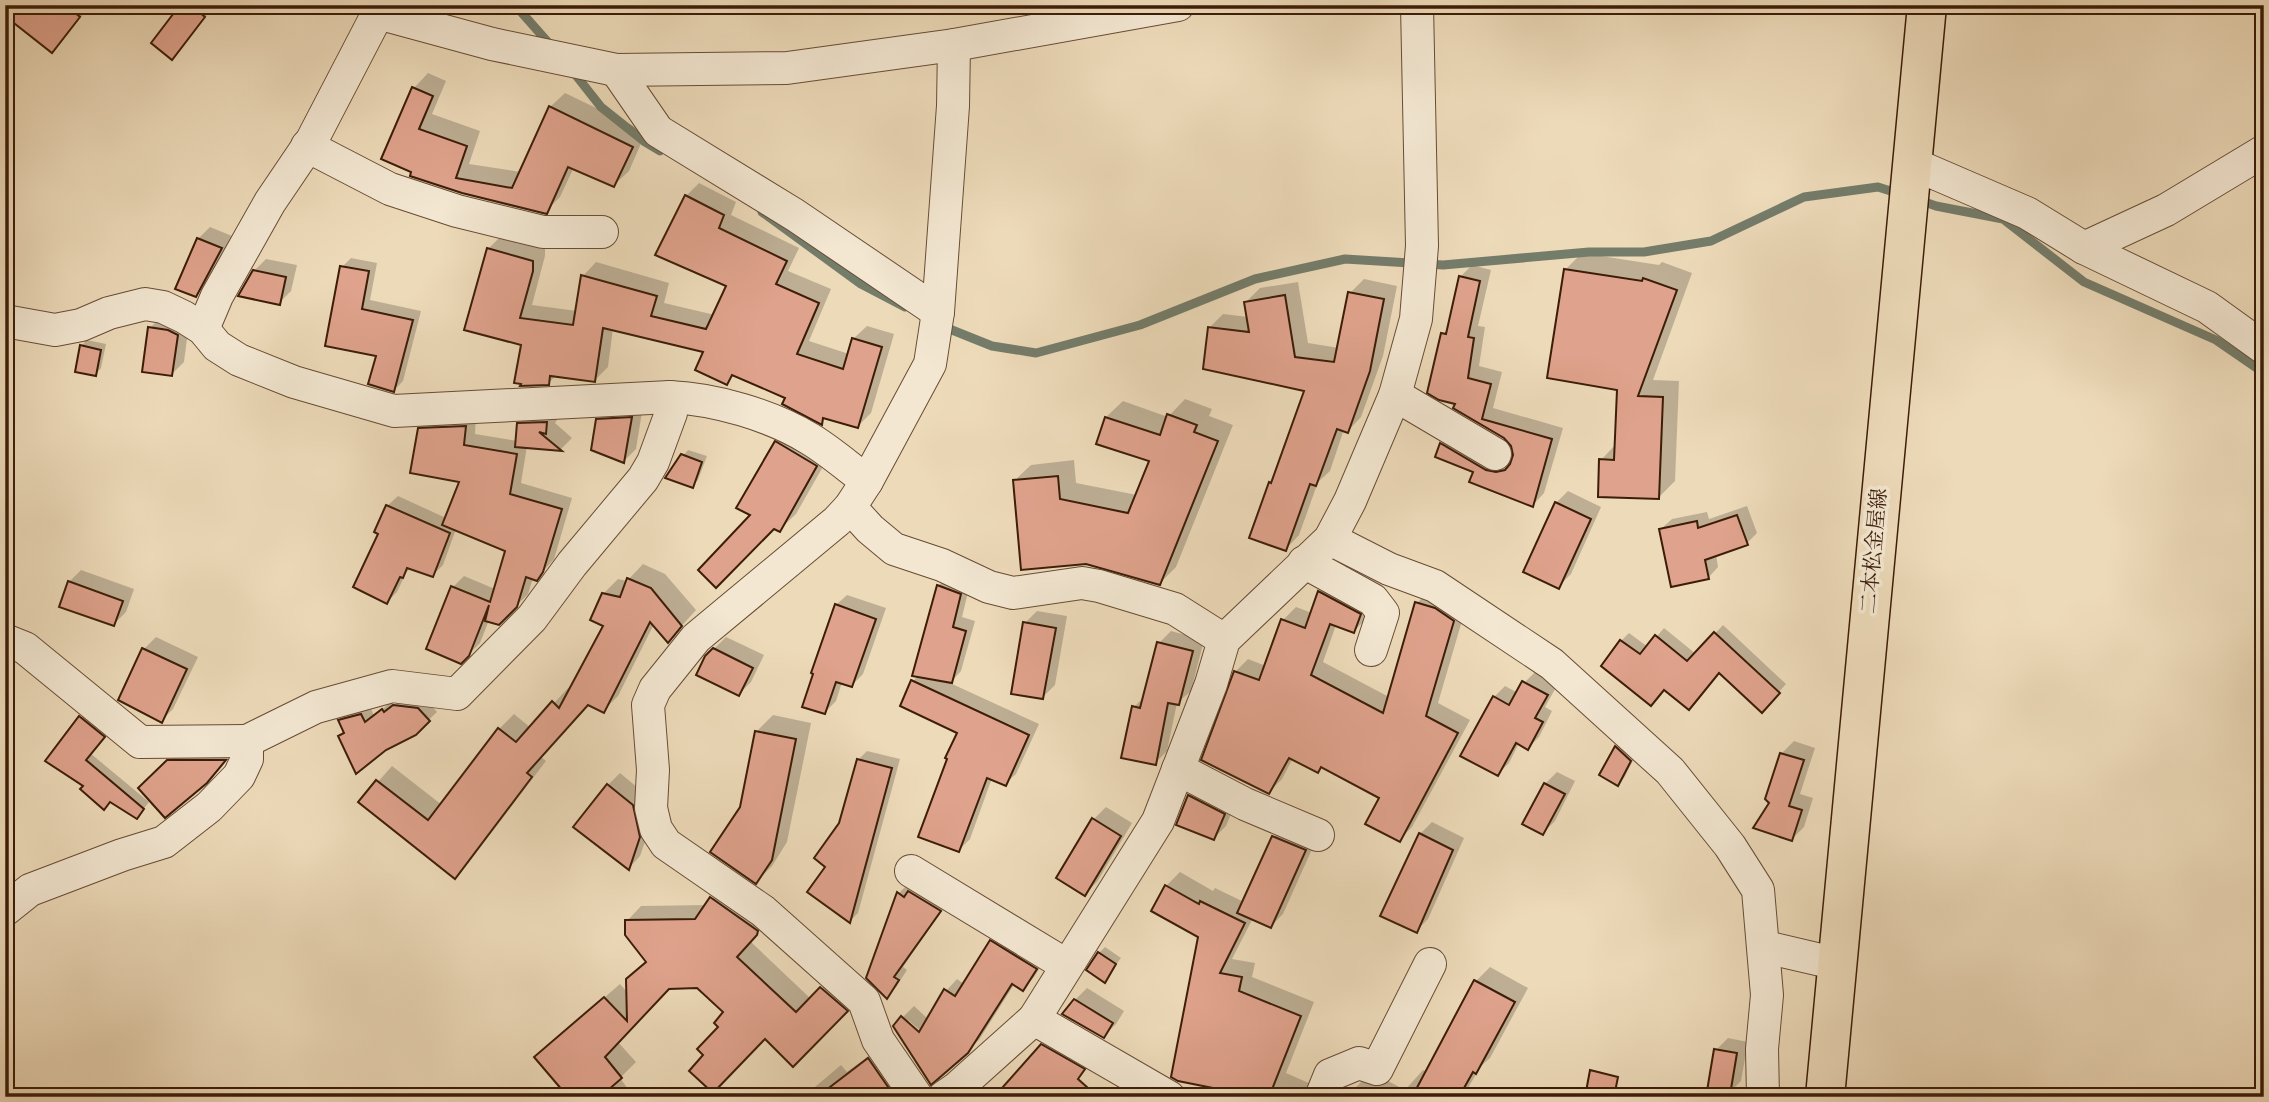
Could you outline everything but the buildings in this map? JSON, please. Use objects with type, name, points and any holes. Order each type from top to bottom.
[{"type":"main road","name":"二本松金屋線","points":[[1825,1097],[1910,163],[1927,5]]},
{"type":"street","points":[[202,329],[270,202],[307,146],[378,13],[492,44],[615,70],[787,68],[954,45],[1178,5]]},
{"type":"street","points":[[944,1097],[1034,1019],[1158,821],[1211,684],[1224,640],[1330,539],[1350,501],[1395,395],[1416,319],[1422,246],[1417,5]]},
{"type":"street","points":[[917,1097],[878,1040],[864,1001],[763,911],[666,844],[656,830],[651,808],[653,770],[648,705],[655,689],[696,638],[837,521],[858,494],[930,364],[938,312],[953,106],[954,45]]},
{"type":"street","points":[[615,70],[658,131],[795,215],[938,312]]},
{"type":"street","points":[[307,146],[390,189],[457,211],[543,232],[601,233]]},
{"type":"street","points":[[2084,248],[2166,211],[2264,151]]},
{"type":"street","points":[[1910,163],[2027,213],[2084,248],[2207,307],[2264,348]]},
{"type":"street","points":[[5,321],[55,330],[81,325],[109,313],[145,303],[163,307],[202,329],[217,345],[239,360],[294,382],[394,411],[670,397],[697,398],[722,403],[809,438],[858,494],[870,529],[894,549],[942,565],[989,587],[1013,593],[1082,583],[1099,586],[1175,609],[1224,640]]},
{"type":"street","points":[[1395,395],[1495,454]]},
{"type":"street","points":[[5,640],[25,648],[140,742],[247,741],[316,707],[392,686],[457,694],[531,618],[643,479],[653,462],[671,413],[670,397]]},
{"type":"street","points":[[1330,539],[1389,569],[1435,586],[1490,620],[1552,664],[1670,771],[1730,846],[1758,890],[1765,947],[1767,995],[1762,1049],[1763,1097]]},
{"type":"street","points":[[1304,562],[1373,600],[1383,613],[1371,650]]},
{"type":"street","points":[[5,910],[30,890],[164,842],[209,807],[239,776],[247,759],[247,741]]},
{"type":"street","points":[[1178,769],[1245,804],[1318,835]]},
{"type":"street","points":[[911,871],[1066,965]]},
{"type":"street","points":[[1765,947],[1838,964]]},
{"type":"street","points":[[1321,1097],[1330,1075],[1359,1063],[1377,1069],[1430,964]]},
{"type":"street","points":[[1034,1019],[1169,1097]]},
{"type":"waterway","points":[[515,5],[553,48]]},
{"type":"waterway","points":[[571,69],[601,107],[660,151]]},
{"type":"waterway","points":[[942,326],[992,346],[1036,353],[1140,325],[1255,279],[1345,259],[1443,265],[1589,252],[1644,252],[1711,241],[1804,197],[1878,187],[1900,194]]},
{"type":"waterway","points":[[1916,199],[1936,206],[2003,219],[2084,282],[2216,340],[2264,373]]},
{"type":"waterway","points":[[762,212],[861,284],[905,307]]}]
